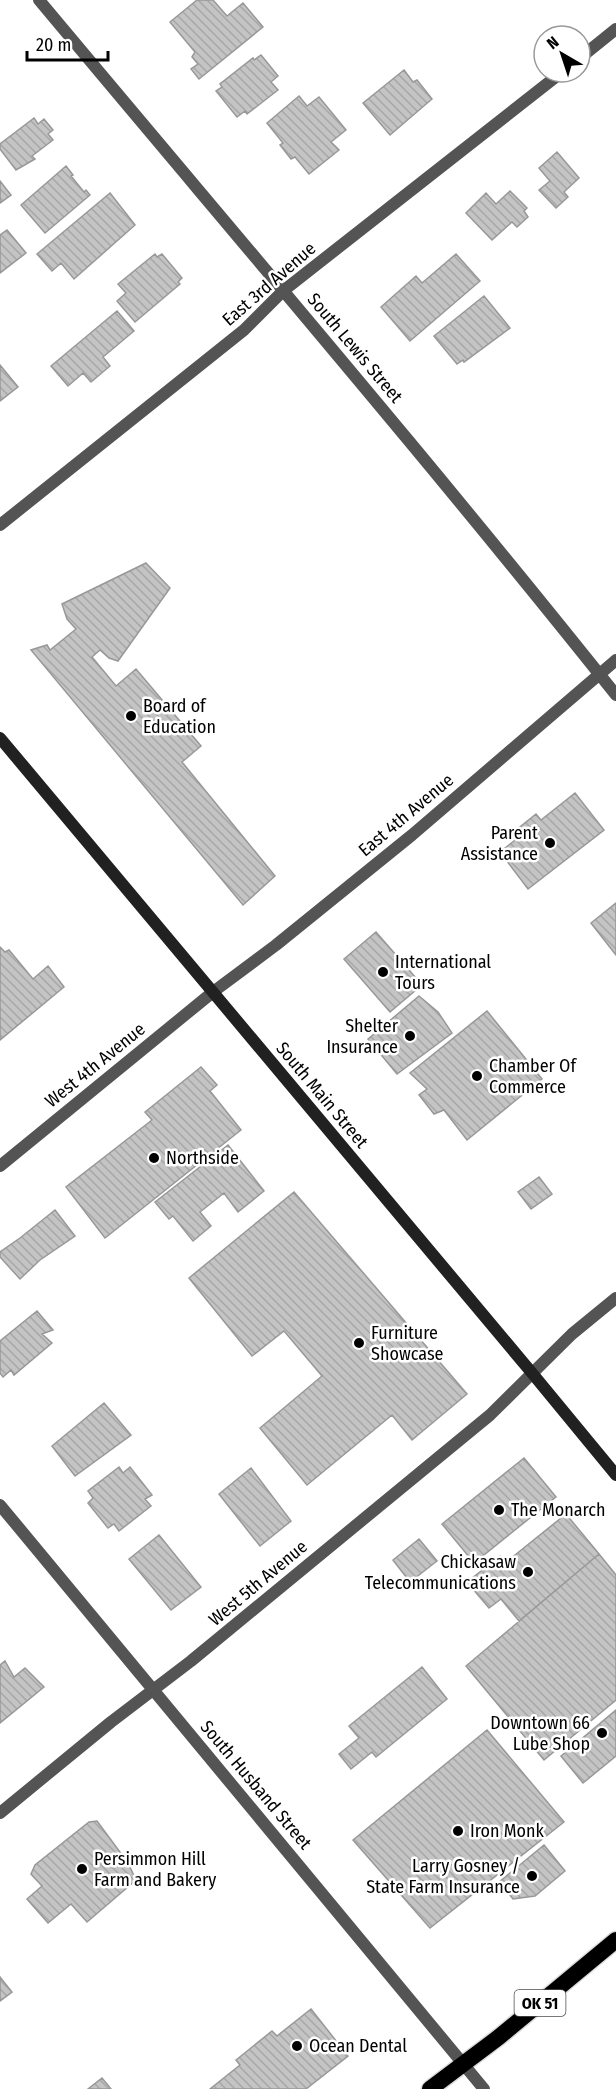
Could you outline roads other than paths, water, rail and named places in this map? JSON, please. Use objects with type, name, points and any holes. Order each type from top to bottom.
[{"type":"highway","name":"OK 51","points":[[429,2089],[499,2037],[616,1940]]},
{"type":"main road","name":"South Main Street","points":[[0,738],[616,1475]]},
{"type":"street","name":"South Lewis Street","points":[[39,0],[444,481],[616,695]]},
{"type":"street","points":[[592,48],[616,29]]},
{"type":"street","name":"East 3rd Avenue","points":[[0,525],[244,330],[283,291],[547,84]]},
{"type":"street","name":"East 4th Avenue","points":[[213,992],[276,945],[412,835],[616,660]]},
{"type":"street","name":"West 4th Avenue","points":[[0,1166],[213,992]]},
{"type":"street","name":"West 5th Avenue","points":[[0,1813],[490,1415],[572,1334],[616,1298]]},
{"type":"street","name":"South Husband Street","points":[[0,1505],[484,2089]]},
{"type":"place","name":"Board of Education","points":[[131,716]]},
{"type":"place","name":"Parent Assistance","points":[[550,843]]},
{"type":"place","name":"International Tours","points":[[383,972]]},
{"type":"place","name":"Shelter Insurance","points":[[410,1036]]},
{"type":"place","name":"Chamber Of Commerce","points":[[477,1076]]},
{"type":"place","name":"Northside","points":[[154,1158]]},
{"type":"place","name":"Furniture Showcase","points":[[359,1343]]},
{"type":"place","name":"The Monarch","points":[[499,1510]]},
{"type":"place","name":"Chickasaw Telecommunications","points":[[528,1572]]},
{"type":"place","name":"Downtown 66 Lube Shop","points":[[602,1733]]},
{"type":"place","name":"Iron Monk","points":[[458,1831]]},
{"type":"place","name":"Persimmon Hill Farm and Bakery","points":[[82,1869]]},
{"type":"place","name":"Larry Gosney / State Farm Insurance","points":[[532,1876]]},
{"type":"place","name":"Ocean Dental","points":[[297,2046]]}]
